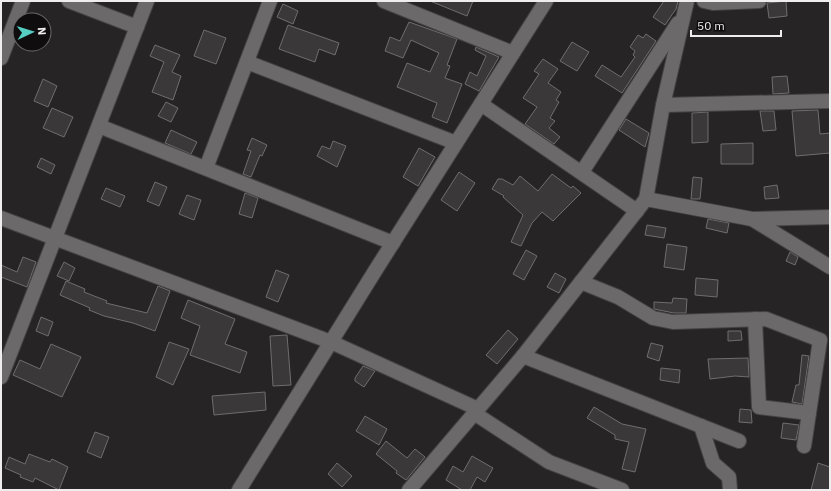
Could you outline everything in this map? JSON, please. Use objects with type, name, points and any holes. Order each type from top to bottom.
[{"type":"street","points":[[1,58],[24,1]]},
{"type":"street","points":[[69,1],[137,27]]},
{"type":"street","points":[[1,377],[147,1]]},
{"type":"street","points":[[206,168],[270,1]]},
{"type":"street","points":[[239,490],[546,1]]},
{"type":"street","points":[[704,1],[713,3],[759,1]]},
{"type":"street","points":[[393,3],[513,53]]},
{"type":"street","points":[[410,490],[523,356],[646,199],[663,105],[686,7]]},
{"type":"street","points":[[582,172],[686,7]]},
{"type":"street","points":[[247,62],[456,143]]},
{"type":"street","points":[[663,105],[830,102]]},
{"type":"street","points":[[481,104],[637,211]]},
{"type":"street","points":[[99,126],[393,243]]},
{"type":"street","points":[[646,199],[752,219],[830,217]]},
{"type":"street","points":[[1,218],[331,342],[476,411],[549,462],[594,485],[622,490]]},
{"type":"street","points":[[752,219],[830,267]]},
{"type":"street","points":[[581,282],[618,297],[653,318],[673,322],[766,319],[820,340],[804,446]]},
{"type":"street","points":[[755,319],[759,407],[809,413]]},
{"type":"street","points":[[523,356],[739,441]]},
{"type":"street","points":[[701,426],[714,463],[729,477],[730,490]]},
{"type":"building","points":[[430,1],[473,1],[467,16]]},
{"type":"building","points":[[664,1],[678,1],[676,9],[665,25],[653,17]]},
{"type":"building","points":[[786,1],[787,16],[769,18],[767,3]]},
{"type":"building","points":[[283,4],[298,11],[293,24],[277,17]]},
{"type":"building","points":[[409,22],[457,39],[447,65],[450,66],[445,78],[462,84],[447,123],[432,117],[437,103],[397,87],[407,63],[430,72],[439,53],[411,40],[403,58],[385,51],[390,37],[400,41]]},
{"type":"building","points":[[288,25],[339,43],[335,55],[319,49],[315,62],[279,49]]},
{"type":"building","points":[[204,30],[226,38],[216,64],[194,56]]},
{"type":"building","points":[[646,34],[656,41],[622,93],[595,76],[602,65],[621,77],[635,57],[633,55],[635,51],[630,47],[638,35],[643,38]]},
{"type":"building","points":[[572,42],[589,52],[577,71],[560,61]]},
{"type":"building","points":[[155,45],[180,55],[172,72],[181,76],[173,100],[152,92],[164,62],[150,56]]},
{"type":"building","points":[[476,47],[499,57],[479,91],[465,84],[470,72],[477,76],[486,56],[475,50]]},
{"type":"building","points":[[543,59],[558,69],[548,83],[561,92],[556,100],[559,102],[550,118],[555,121],[549,128],[560,137],[554,144],[525,124],[537,107],[523,98],[539,74],[534,71]]},
{"type":"building","points":[[787,76],[789,93],[773,94],[772,77]]},
{"type":"building","points":[[43,79],[57,86],[48,107],[34,101]]},
{"type":"building","points":[[166,102],[178,108],[171,122],[158,116]]},
{"type":"building","points":[[52,108],[73,117],[64,137],[43,128]]},
{"type":"building","points":[[818,110],[820,134],[830,133],[830,153],[796,156],[792,111]]},
{"type":"building","points":[[760,111],[774,111],[776,130],[763,131]]},
{"type":"building","points":[[708,112],[708,142],[692,143],[692,113]]},
{"type":"building","points":[[626,119],[649,133],[645,147],[619,130]]},
{"type":"building","points":[[171,130],[197,142],[191,154],[165,143]]},
{"type":"building","points":[[252,138],[267,145],[262,156],[260,155],[251,177],[243,174],[251,151],[247,150]]},
{"type":"building","points":[[333,141],[346,146],[337,167],[317,156],[322,146],[330,149]]},
{"type":"building","points":[[753,143],[753,164],[721,164],[721,144]]},
{"type":"building","points":[[419,148],[435,157],[418,186],[403,177]]},
{"type":"building","points":[[41,158],[55,165],[51,174],[37,167]]},
{"type":"building","points":[[459,172],[475,183],[457,211],[441,200]]},
{"type":"building","points":[[552,174],[571,188],[573,186],[581,193],[553,221],[542,212],[532,223],[521,246],[511,242],[523,215],[503,197],[504,196],[492,189],[498,179],[502,179],[513,185],[520,176],[538,191]]},
{"type":"building","points":[[693,177],[702,178],[700,199],[691,199]]},
{"type":"building","points":[[155,182],[167,187],[159,206],[147,201]]},
{"type":"building","points":[[777,185],[779,198],[765,199],[764,187]]},
{"type":"building","points":[[106,188],[125,196],[120,207],[101,199]]},
{"type":"building","points":[[245,193],[258,198],[252,218],[239,214]]},
{"type":"building","points":[[187,195],[201,200],[194,220],[179,214]]},
{"type":"building","points":[[708,219],[729,223],[727,233],[706,228]]},
{"type":"building","points":[[647,225],[666,228],[664,238],[645,235]]},
{"type":"building","points":[[667,244],[687,247],[684,270],[664,267]]},
{"type":"building","points":[[526,250],[537,256],[524,280],[513,274]]},
{"type":"building","points":[[790,252],[798,257],[795,265],[786,261]]},
{"type":"building","points":[[23,257],[36,262],[27,287],[1,277],[1,265],[17,272]]},
{"type":"building","points":[[64,262],[75,268],[69,281],[57,276]]},
{"type":"building","points":[[276,270],[289,275],[278,302],[266,297]]},
{"type":"building","points":[[555,273],[566,279],[559,293],[547,287]]},
{"type":"building","points":[[696,278],[718,280],[717,297],[695,295]]},
{"type":"building","points":[[66,281],[85,289],[84,292],[107,301],[106,303],[147,313],[158,286],[170,291],[155,331],[133,323],[104,316],[60,295]]},
{"type":"building","points":[[673,298],[687,299],[686,313],[674,313],[654,309],[654,302],[672,303]]},
{"type":"building","points":[[188,300],[235,319],[225,344],[247,352],[240,373],[190,355],[200,326],[181,318]]},
{"type":"building","points":[[41,317],[53,322],[48,336],[36,331]]},
{"type":"building","points":[[508,330],[518,339],[497,364],[486,355]]},
{"type":"building","points":[[728,331],[741,331],[742,340],[728,341]]},
{"type":"building","points":[[287,335],[291,385],[273,386],[270,336]]},
{"type":"building","points":[[169,342],[189,349],[173,385],[156,377]]},
{"type":"building","points":[[651,343],[663,346],[659,361],[647,357]]},
{"type":"building","points":[[51,344],[81,357],[62,397],[13,375],[20,360],[40,369]]},
{"type":"building","points":[[802,355],[809,356],[802,404],[792,402],[796,385],[799,385]]},
{"type":"building","points":[[748,358],[749,377],[735,376],[710,379],[708,359]]},
{"type":"building","points":[[363,366],[375,371],[364,387],[355,381],[355,378]]},
{"type":"building","points":[[661,368],[680,370],[679,383],[660,380]]},
{"type":"building","points":[[265,392],[266,410],[214,415],[212,396]]},
{"type":"building","points":[[594,407],[622,424],[646,429],[635,472],[622,469],[629,442],[615,439],[615,435],[587,418]]},
{"type":"building","points":[[740,409],[751,410],[752,423],[739,422]]},
{"type":"building","points":[[365,416],[387,429],[379,445],[356,431]]},
{"type":"building","points":[[783,423],[799,425],[796,440],[781,438]]},
{"type":"building","points":[[95,432],[109,437],[101,458],[87,452]]},
{"type":"building","points":[[386,441],[407,458],[415,449],[425,457],[406,480],[396,473],[397,471],[376,454]]},
{"type":"building","points":[[29,454],[50,462],[52,459],[68,467],[59,490],[35,478],[33,482],[20,477],[21,475],[5,468],[9,457],[25,464]]},
{"type":"building","points":[[472,456],[493,468],[485,482],[477,477],[470,490],[462,490],[446,480],[453,466],[463,472]]},
{"type":"building","points":[[337,463],[352,476],[342,487],[328,474]]},
{"type":"building","points":[[818,463],[830,467],[830,490],[811,490]]}]
